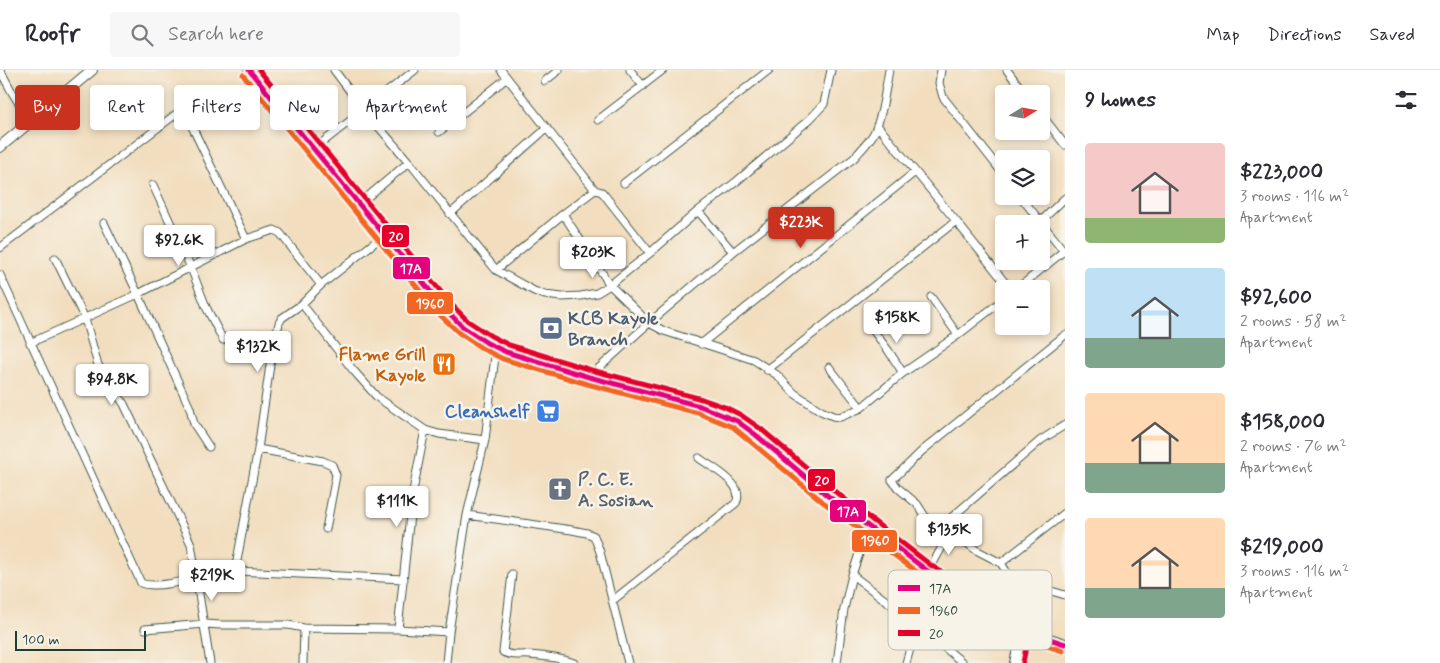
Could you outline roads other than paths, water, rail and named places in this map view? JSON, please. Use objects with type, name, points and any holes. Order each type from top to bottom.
[{"type":"main road","points":[[74,85],[92,70]]},
{"type":"main road","points":[[249,70],[445,309],[459,323],[496,348],[520,357],[700,406],[737,421],[828,496],[925,570]]},
{"type":"main road","points":[[0,147],[20,130]]},
{"type":"main road","points":[[1052,640],[1065,644]]},
{"type":"main road","points":[[1015,663],[1018,650]]},
{"type":"street","points":[[0,70],[15,97]]},
{"type":"street","points":[[334,70],[348,89]]},
{"type":"street","points":[[396,85],[415,70]]},
{"type":"street","points":[[501,70],[595,190],[602,192],[650,253]]},
{"type":"street","points":[[545,81],[559,70]]},
{"type":"street","points":[[630,70],[643,86]]},
{"type":"street","points":[[598,120],[663,70]]},
{"type":"street","points":[[624,183],[769,70]]},
{"type":"street","points":[[381,130],[496,270],[545,295],[562,297],[581,296],[597,292],[610,285],[788,138],[824,104],[831,70]]},
{"type":"street","points":[[588,377],[732,252],[854,158],[867,144],[877,125],[889,70]]},
{"type":"street","points":[[940,70],[939,83],[944,97],[995,163]]},
{"type":"street","points":[[1007,70],[1018,85]]},
{"type":"street","points":[[439,132],[507,78]]},
{"type":"street","points":[[0,248],[180,111],[186,114],[246,239]]},
{"type":"street","points":[[314,149],[348,122]]},
{"type":"street","points":[[877,125],[1003,280]]},
{"type":"street","points":[[1050,126],[1065,145]]},
{"type":"street","points":[[450,214],[547,128]]},
{"type":"street","points":[[359,204],[409,162]]},
{"type":"street","points":[[701,344],[915,172]]},
{"type":"street","points":[[153,185],[191,268],[206,307],[223,340]]},
{"type":"street","points":[[496,270],[595,190]]},
{"type":"street","points":[[1047,215],[1065,198]]},
{"type":"street","points":[[1027,205],[1035,215]]},
{"type":"street","points":[[698,211],[732,252]]},
{"type":"street","points":[[563,214],[610,285],[649,323],[664,331],[754,360],[777,376],[794,393],[833,416],[840,417],[861,408],[903,373],[958,335],[995,306]]},
{"type":"street","points":[[767,370],[956,221]]},
{"type":"street","points":[[104,224],[190,408],[194,424],[209,447]]},
{"type":"street","points":[[30,343],[138,294],[246,239],[274,230],[280,232],[321,285]]},
{"type":"street","points":[[1028,280],[1064,250],[1050,234]]},
{"type":"street","points":[[235,571],[258,449],[270,365],[279,323],[287,313],[302,304],[321,285],[384,235]]},
{"type":"street","points":[[55,258],[84,318],[98,365],[124,404],[191,544],[210,663]]},
{"type":"street","points":[[0,275],[141,583],[159,585],[196,578],[205,572],[235,571],[404,579]]},
{"type":"street","points":[[931,297],[958,335]]},
{"type":"street","points":[[302,304],[347,363],[377,397],[425,430],[439,434],[485,440]]},
{"type":"street","points":[[872,329],[903,373]]},
{"type":"street","points":[[1005,570],[1001,563],[976,550],[944,524],[926,518],[917,504],[898,488],[892,480],[893,476],[1065,336]]},
{"type":"street","points":[[446,663],[467,515],[485,440],[496,348]]},
{"type":"street","points":[[829,367],[861,408]]},
{"type":"street","points":[[944,524],[1042,440],[1065,425]]},
{"type":"street","points":[[398,629],[412,496],[425,430]]},
{"type":"street","points":[[258,449],[323,461],[332,465],[336,475],[326,529]]},
{"type":"street","points":[[612,601],[736,503],[738,490],[734,484],[699,458]]},
{"type":"street","points":[[1001,563],[1065,513]]},
{"type":"street","points":[[467,515],[587,532],[594,536],[598,543],[628,663]]},
{"type":"street","points":[[837,663],[844,608],[852,575],[868,527]]},
{"type":"street","points":[[929,570],[951,531]]},
{"type":"street","points":[[512,574],[503,652],[510,656],[538,656],[564,659],[574,663]]},
{"type":"street","points":[[852,575],[888,602]]},
{"type":"street","points":[[1052,591],[1065,595]]},
{"type":"street","points":[[144,629],[205,624],[288,625],[304,628],[398,629],[449,632]]},
{"type":"street","points":[[303,663],[304,628]]},
{"type":"street","points":[[906,663],[910,650]]},
{"type":"street","points":[[948,650],[963,663]]},
{"type":"place","name":"KCB Kayole Branch","points":[[551,328]]},
{"type":"place","name":"Flame Grill Kayole","points":[[444,364]]},
{"type":"place","name":"Cleanshelf","points":[[548,411]]},
{"type":"place","name":"P. C. E. A. Sosian","points":[[560,489]]}]
